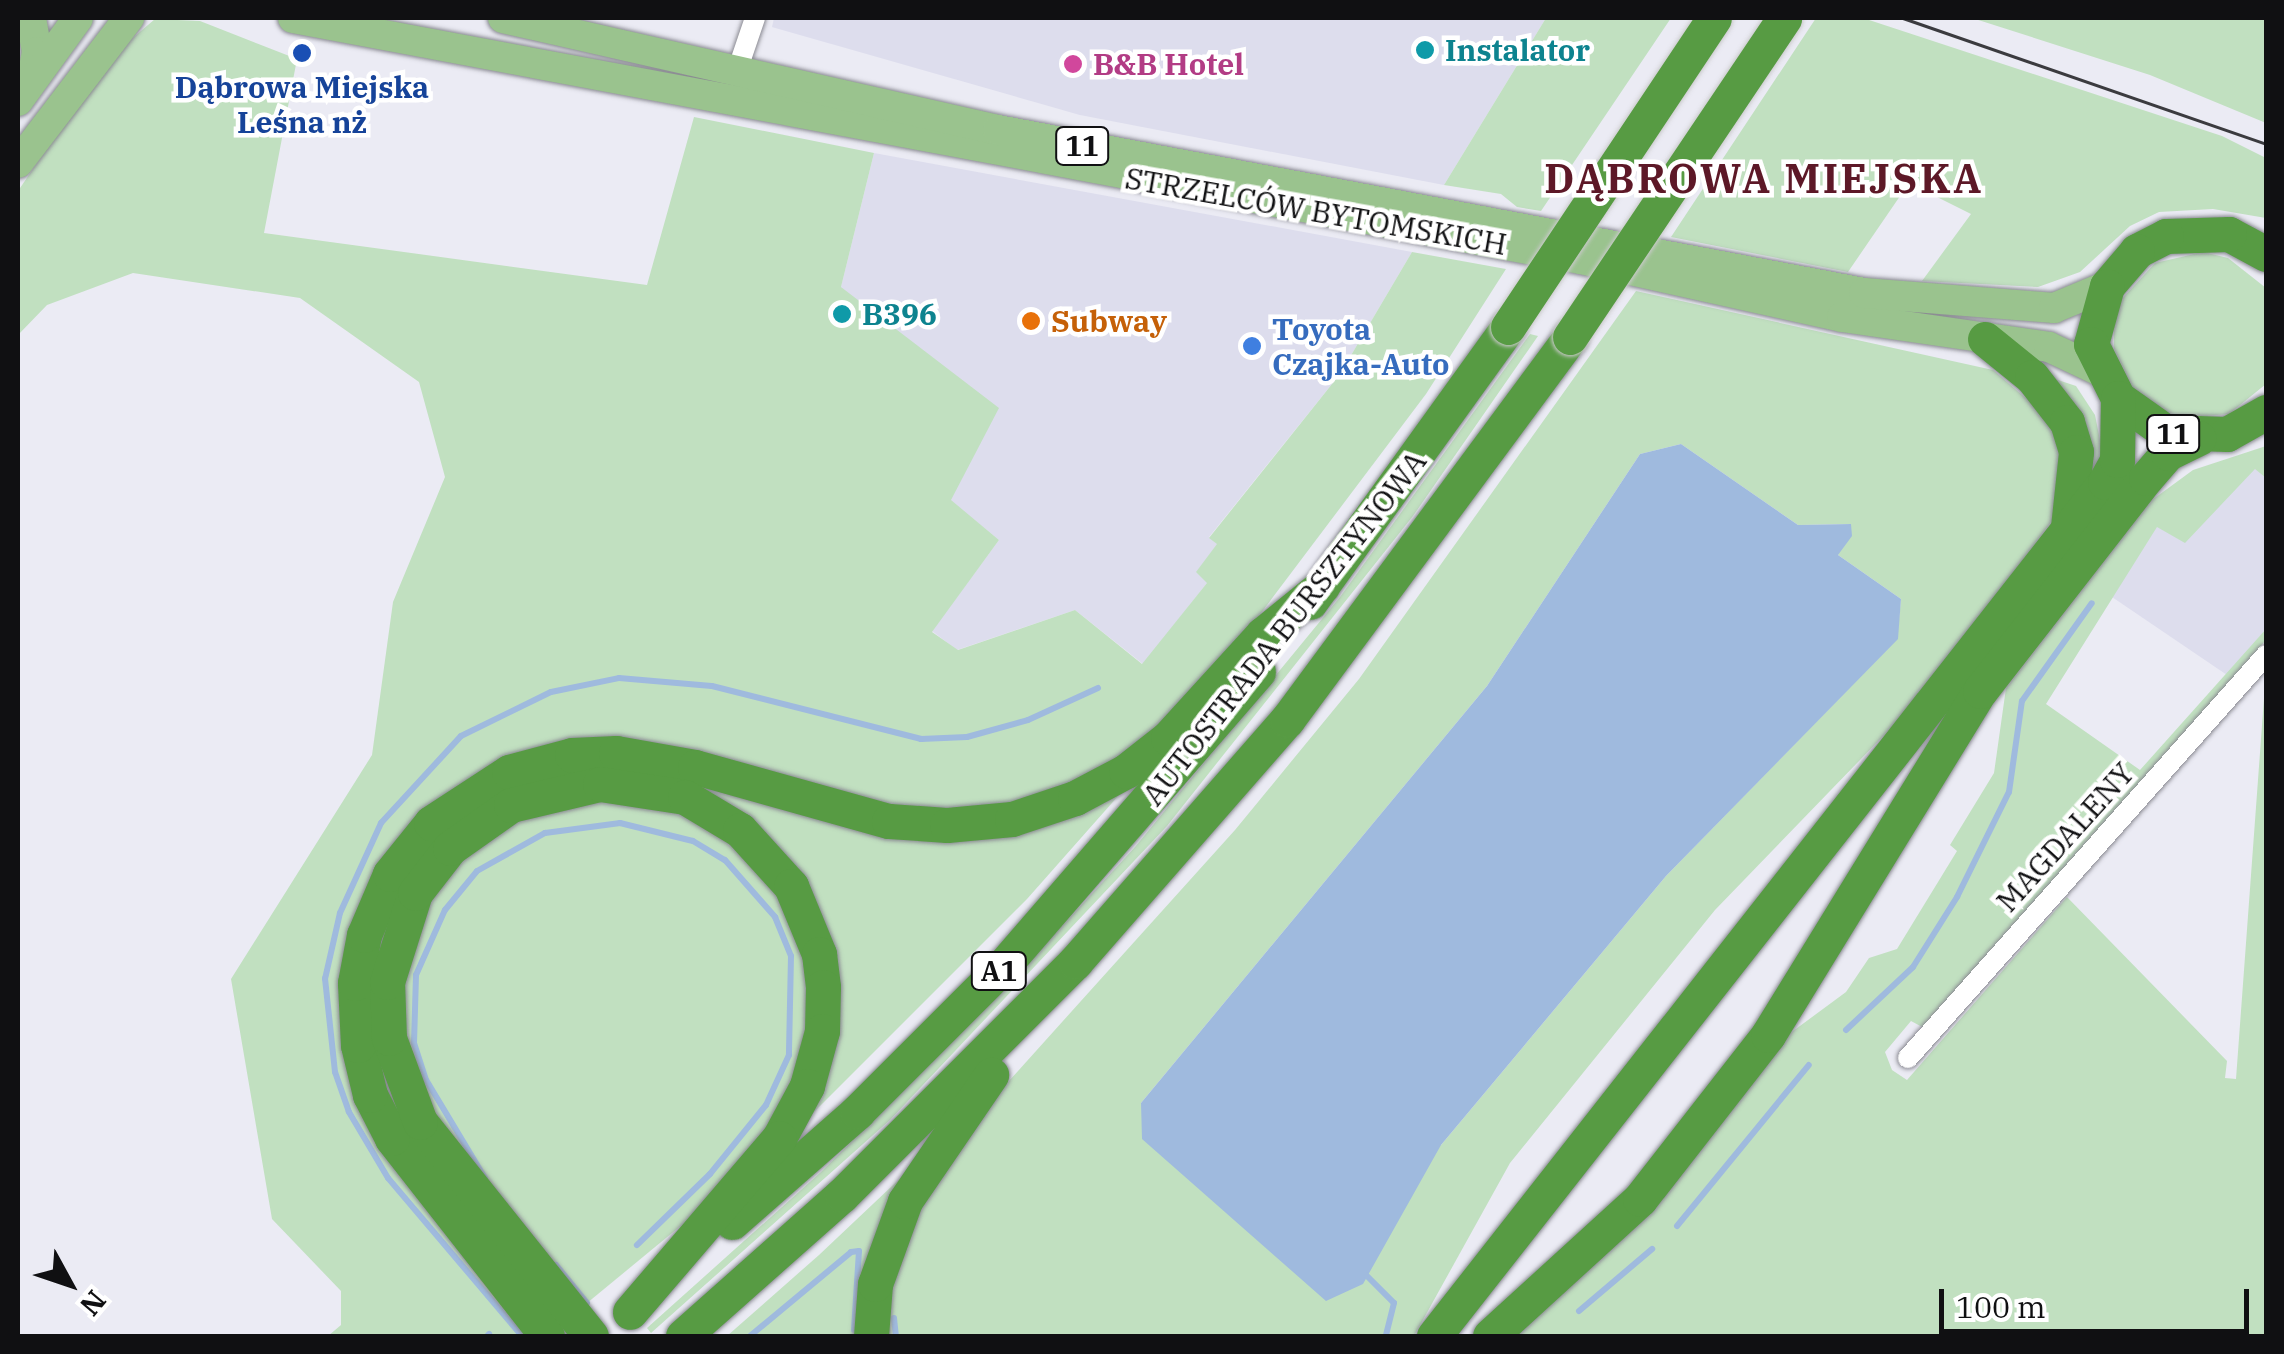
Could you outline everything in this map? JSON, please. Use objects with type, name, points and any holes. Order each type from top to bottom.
[{"type":"highway","name":"AUTOSTRADA BURSZTYNOWA","points":[[600,1336],[856,1112],[1004,966],[1139,817],[1322,586],[1508,327],[1714,18]]},
{"type":"highway","name":"AUTOSTRADA BURSZTYNOWA","points":[[683,1336],[856,1182],[1075,962],[1287,720],[1570,337],[1784,18]]},
{"type":"highway","name":"11","points":[[2266,254],[2229,234],[2166,236],[2137,251],[2107,286],[2093,320],[2109,385],[2148,424],[2200,438],[2236,431],[2266,412]]},
{"type":"highway","points":[[1986,339],[2032,376],[2066,422],[2076,466],[2068,531]]},
{"type":"highway","points":[[1434,1336],[2068,531],[2117,460],[2109,385]]},
{"type":"highway","points":[[1490,1336],[1640,1198],[1768,1034],[1980,691],[2146,478],[2168,454],[2200,438]]},
{"type":"highway","points":[[547,1336],[392,1138],[370,1095],[358,1044],[355,983],[364,936],[390,874],[431,823],[509,772],[572,755],[616,753],[695,767],[889,821],[947,826],[1012,819],[1074,798],[1126,771],[1168,738],[1262,634],[1322,586]]},
{"type":"highway","points":[[591,1336],[420,1122],[390,1038],[387,982],[415,893],[450,848],[511,805],[600,784],[685,797],[740,830],[791,886],[810,924],[823,987],[822,1031],[808,1086],[780,1138],[630,1312]]},
{"type":"highway","points":[[871,1336],[875,1284],[905,1200],[1075,962]]},
{"type":"main road","points":[[24,91],[37,52],[31,18]]},
{"type":"main road","points":[[24,91],[78,18]]},
{"type":"main road","points":[[99,49],[104,18]]},
{"type":"main road","points":[[18,163],[99,49],[128,18]]},
{"type":"main road","name":"STRZELCÓW BYTOMSKICH","points":[[292,18],[1986,339],[2049,347],[2109,385]]},
{"type":"main road","name":"STRZELCÓW BYTOMSKICH","points":[[504,18],[998,130],[1880,296],[2054,308],[2084,301],[2107,286]]},
{"type":"street","points":[[738,68],[755,18]]},
{"type":"street","name":"MAGDALENY","points":[[1908,1058],[2266,655]]},
{"type":"shaded area","points":[[774,18],[1546,18],[1444,185],[1080,115],[772,27]]},
{"type":"shaded area","points":[[874,153],[1412,252],[1340,374],[1209,537],[1218,544],[1208,582],[1143,664],[1075,610],[957,650],[932,631],[999,540],[950,500],[841,287]]},
{"type":"shaded area","points":[[2255,468],[2266,478],[2266,629],[2227,675],[2112,597],[2157,526],[2185,542]]},
{"type":"green space","points":[[1546,18],[1671,18],[1541,211],[1517,207],[1501,194],[1444,185]]},
{"type":"green space","points":[[1816,18],[1863,18],[2222,136],[2266,158],[2266,218],[2213,209],[2159,212],[2130,226],[2080,272],[2038,287],[1922,281],[1971,214],[1909,183],[1848,272],[1671,237]]},
{"type":"green space","points":[[1972,18],[2266,18],[2266,123],[2150,75]]},
{"type":"green space","points":[[155,19],[200,21],[297,59],[264,233],[647,285],[694,117],[874,153],[841,287],[999,408],[951,500],[999,540],[932,632],[958,650],[1075,610],[1142,664],[1207,583],[1196,572],[1217,544],[1209,538],[1340,374],[1412,252],[1506,269],[1426,394],[1261,613],[1170,718],[1112,763],[1048,794],[1003,805],[901,809],[677,748],[434,803],[343,1033],[530,1336],[328,1336],[341,1325],[341,1291],[272,1219],[231,979],[372,755],[393,602],[445,477],[419,382],[300,298],[133,273],[47,305],[18,335],[18,191],[107,60]]},
{"type":"green space","points":[[2203,252],[2228,258],[2266,288],[2266,384],[2229,414],[2179,418],[2136,394],[2114,349],[2114,324],[2121,300],[2155,263]]},
{"type":"green space","points":[[1636,291],[1993,370],[2056,424],[2063,506],[1917,701],[1715,910],[1510,1163],[1414,1336],[884,1336],[884,1305],[924,1191],[972,1122],[1235,830],[1359,679]],"holes":[[[1681,444],[1798,525],[1851,524],[1838,555],[1901,599],[1897,639],[1666,876],[1441,1145],[1141,1103],[1487,686],[1640,454]]]},
{"type":"green space","points":[[1530,334],[1538,336],[1413,516],[1167,826],[890,1120],[651,1333],[647,1328],[821,1172],[985,1010],[1135,847],[1340,597]]},
{"type":"green space","points":[[2043,375],[2076,386],[2095,415],[2105,465],[2084,498]]},
{"type":"green space","points":[[2266,446],[2266,478],[2255,469],[2185,543],[2157,527],[2046,704],[2140,770],[2266,629],[2266,640],[1924,1028],[1911,1021],[1885,1052],[1892,1070],[1907,1080],[2067,897],[2227,1061],[2225,1078],[2236,1079],[2266,671],[2266,1336],[1515,1336],[1785,1037],[1846,992],[1869,958],[1897,949],[1957,851],[1950,845],[1994,773],[2006,688],[2152,500],[2193,470]]},
{"type":"green space","points":[[603,765],[687,776],[846,823],[914,836],[1009,829],[1127,786],[1027,899],[808,1118],[826,1065],[834,995],[824,936],[779,851],[727,810],[683,789],[603,775],[530,788],[456,830],[415,877],[392,922],[378,968],[379,1044],[398,1103],[421,1143],[565,1324],[556,1330],[415,1154],[391,1110],[370,1046],[369,966],[396,888],[449,824],[488,795],[527,779]]},
{"type":"green space","points":[[633,800],[701,820],[760,870],[797,926],[810,1013],[802,1061],[777,1119],[683,1224],[581,1308],[428,1108],[406,1058],[401,974],[434,889],[465,854],[531,812],[565,803]]},
{"type":"green space","points":[[910,1169],[862,1336],[727,1336],[819,1255]]},
{"type":"water","points":[[1681,444],[1798,525],[1851,524],[1852,536],[1838,555],[1901,599],[1898,639],[1666,876],[1441,1145],[1363,1284],[1326,1301],[1142,1139],[1141,1103],[1487,686],[1640,454]]},
{"type":"waterway","points":[[1846,1030],[1913,967],[1957,897],[2009,792],[2022,701],[2092,603]]},
{"type":"waterway","points":[[522,1336],[388,1178],[349,1112],[335,1072],[325,979],[340,913],[381,823],[461,736],[551,692],[619,678],[712,686],[921,739],[967,737],[1028,720],[1098,688]]},
{"type":"waterway","points":[[485,1178],[426,1080],[414,1043],[416,975],[445,910],[477,871],[545,833],[620,823],[693,841],[725,860],[775,917],[791,956],[789,1055],[766,1105],[710,1174],[637,1245]]},
{"type":"waterway","points":[[1677,1226],[1809,1065]]},
{"type":"waterway","points":[[1579,1311],[1652,1249]]},
{"type":"waterway","points":[[750,1336],[851,1252],[859,1251],[854,1330]]},
{"type":"waterway","points":[[556,1265],[587,1303]]},
{"type":"waterway","points":[[1367,1276],[1394,1303],[1386,1336]]},
{"type":"waterway","points":[[894,1318],[896,1336]]},
{"type":"tram line","points":[[1903,18],[2266,144]]},
{"type":"place","name":"Instalator","points":[[1425,50]]},
{"type":"place","name":"Dąbrowa Miejska Leśna nż","points":[[302,53]]},
{"type":"place","name":"B&B Hotel","points":[[1073,64]]},
{"type":"place","name":"B396","points":[[842,314]]},
{"type":"place","name":"Subway","points":[[1031,321]]},
{"type":"place","name":"Toyota Czajka-Auto","points":[[1252,346]]},
{"type":"district","name":"DĄBROWA MIEJSKA","points":[[1764,178]]}]
